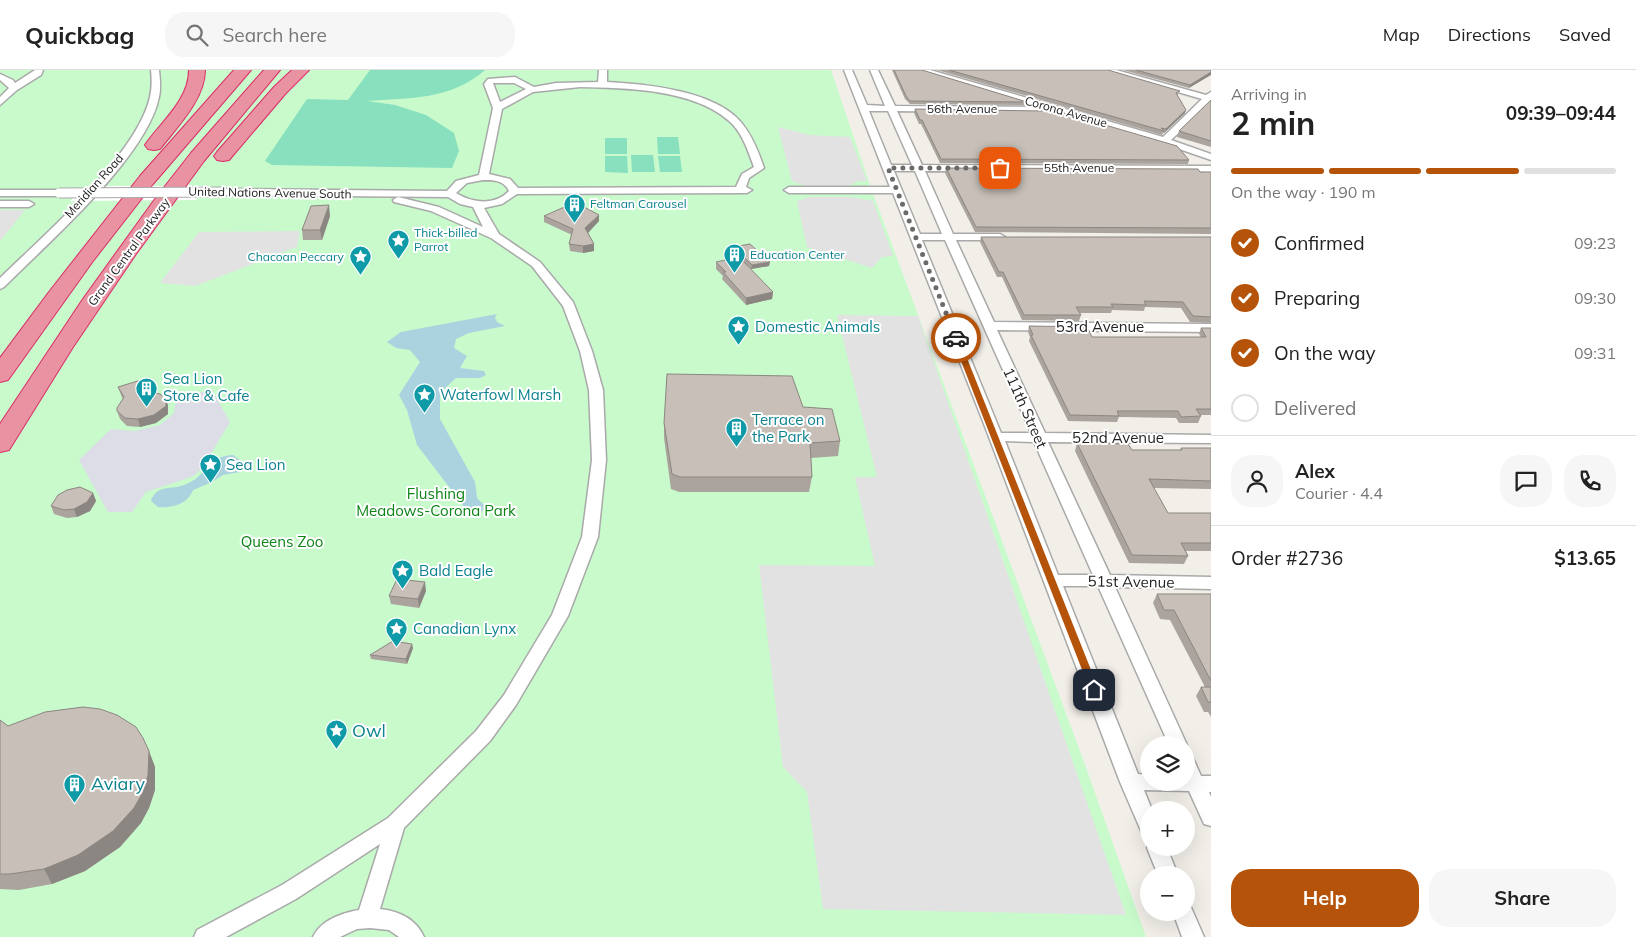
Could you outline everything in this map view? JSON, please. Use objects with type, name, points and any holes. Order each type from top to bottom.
[{"type":"highway","points":[[37,324],[125,185],[176,116],[195,86],[198,77],[197,70]]},
{"type":"highway","name":"Grand Central Parkway","points":[[0,375],[150,177],[243,70]]},
{"type":"highway","name":"Grand Central Parkway","points":[[0,444],[79,323],[135,242],[184,176],[272,70]]},
{"type":"highway","points":[[79,323],[280,90],[295,70]]},
{"type":"highway","points":[[280,90],[301,70]]},
{"type":"highway","points":[[176,116],[213,77]]},
{"type":"street","name":"Meridian Road","points":[[0,285],[97,186],[132,141],[152,106],[156,91],[155,70]]},
{"type":"street","points":[[498,108],[510,100],[534,90],[559,86],[602,85],[602,70]]},
{"type":"street","points":[[848,70],[996,437],[1140,806]]},
{"type":"street","name":"111th Street","points":[[874,70],[1174,736]]},
{"type":"street","name":"Corona Avenue","points":[[920,70],[1165,140],[1211,157]]},
{"type":"street","points":[[1106,70],[1210,97]]},
{"type":"street","points":[[0,102],[14,88],[39,72]]},
{"type":"street","points":[[0,77],[10,82],[14,88]]},
{"type":"street","points":[[483,177],[498,108],[488,84],[491,81],[515,80],[534,90]]},
{"type":"street","name":"United Nations Avenue South","points":[[0,193],[450,194],[467,203],[477,204],[502,201],[511,196],[514,191],[743,190],[743,177],[748,172],[759,168],[743,132],[731,117],[712,106],[687,97],[635,87],[602,85]]},
{"type":"street","points":[[1165,140],[1210,97]]},
{"type":"street","name":"56th Avenue","points":[[864,108],[1060,110]]},
{"type":"street","name":"55th Avenue","points":[[888,168],[1211,169]]},
{"type":"street","points":[[450,194],[454,186],[461,181],[483,177],[505,180],[511,184],[514,191]]},
{"type":"street","points":[[789,190],[896,190]]},
{"type":"street","points":[[205,937],[289,892],[395,824],[483,736],[510,700],[560,616],[590,537],[599,460],[596,390],[586,351],[569,306],[536,264],[495,236],[436,209],[385,197],[320,194]]},
{"type":"street","points":[[0,204],[28,204]]},
{"type":"street","points":[[477,204],[482,218],[495,236]]},
{"type":"street","points":[[915,236],[1014,237]]},
{"type":"street","name":"53rd Avenue","points":[[989,326],[1211,328]]},
{"type":"street","name":"52nd Avenue","points":[[996,437],[1211,439]]},
{"type":"street","name":"51st Avenue","points":[[1051,580],[1211,583]]},
{"type":"street","points":[[1195,774],[1203,784],[1211,818]]},
{"type":"street","points":[[1130,782],[1203,784]]},
{"type":"street","points":[[368,917],[395,824]]},
{"type":"street","points":[[324,937],[346,923],[368,917],[391,920],[410,931],[413,937]]},
{"type":"street","points":[[1186,921],[1192,937]]},
{"type":"green space","name":"Flushing Meadows-Corona Park","points":[[0,70],[831,70],[872,191],[1083,759],[1146,937],[0,937]]},
{"type":"green space","points":[[370,70],[485,70],[472,80],[458,87],[429,96],[367,101],[395,105],[426,115],[454,133],[459,151],[452,168],[272,165],[265,161],[307,99],[348,100]]},
{"type":"green space","points":[[657,137],[678,137],[680,154],[658,154]]},
{"type":"green space","points":[[605,138],[627,138],[627,154],[605,154]]},
{"type":"green space","points":[[631,155],[653,155],[655,172],[632,172]]},
{"type":"green space","points":[[605,156],[627,156],[628,173],[605,172]]},
{"type":"green space","points":[[658,156],[680,156],[682,172],[660,172]]},
{"type":"shaded area","points":[[778,127],[810,135],[850,137],[867,181],[858,181],[848,186],[806,186],[792,181]]},
{"type":"shaded area","points":[[810,197],[851,197],[873,201],[893,256],[882,257],[872,268],[807,247],[797,201]]},
{"type":"shaded area","points":[[0,210],[25,210],[0,241]]},
{"type":"shaded area","points":[[300,231],[297,247],[195,286],[160,283],[199,232]]},
{"type":"shaded area","points":[[837,315],[918,316],[1126,915],[823,909],[807,792],[783,767],[759,565],[875,566],[855,477],[877,477]]},
{"type":"shaded area","points":[[212,390],[230,422],[203,467],[194,476],[146,492],[132,512],[108,512],[79,460],[111,429],[135,431],[160,425],[174,413],[176,398]]},
{"type":"water","name":"Waterfowl Marsh","points":[[497,314],[495,318],[497,322],[505,326],[469,333],[456,339],[454,348],[467,356],[460,368],[484,371],[486,375],[480,378],[456,378],[440,393],[440,419],[475,482],[477,498],[487,508],[472,517],[417,445],[407,410],[399,395],[420,362],[410,350],[396,348],[387,342],[401,332]]},
{"type":"water","points":[[233,455],[245,464],[240,472],[223,475],[193,490],[183,502],[169,507],[158,507],[151,501],[157,492],[165,488],[184,485],[198,477],[216,459]]},
{"type":"pier","points":[[86,186],[209,186],[196,200],[70,201]]},
{"type":"building","points":[[894,70],[922,70],[1027,102],[910,101]]},
{"type":"building","points":[[949,70],[1108,70],[1180,91],[1176,93],[1186,110],[1166,129],[1161,128],[1164,131]]},
{"type":"building","points":[[1136,70],[1211,70],[1211,72],[1190,85]]},
{"type":"building","points":[[1211,100],[1211,141],[1179,131]]},
{"type":"building","points":[[1047,108],[1177,146],[1189,160],[941,159],[915,109],[1042,111]]},
{"type":"building","points":[[946,168],[1198,169],[1200,172],[1211,172],[1211,228],[976,227]]},
{"type":"building","points":[[329,205],[320,230],[302,230],[311,206]]},
{"type":"building","points":[[574,206],[586,208],[599,215],[585,228],[594,244],[583,246],[569,244],[573,229],[544,216],[562,208]]},
{"type":"building","points":[[981,237],[1211,237],[1211,317],[1193,316],[1183,302],[1144,301],[1146,305],[1111,304],[1113,307],[1076,307],[1081,315],[1024,315],[1003,272],[999,272]]},
{"type":"building","points":[[750,244],[770,262],[752,265],[733,247]]},
{"type":"building","points":[[739,257],[773,292],[746,298],[716,262]]},
{"type":"building","points":[[1029,326],[1087,327],[1092,337],[1206,337],[1201,328],[1211,328],[1211,409],[1196,409],[1201,416],[1181,417],[1178,411],[1117,411],[1119,416],[1070,415],[1031,335],[1033,335]]},
{"type":"building","name":"Terrace on the Park","points":[[667,374],[792,376],[803,407],[832,409],[840,441],[810,443],[812,477],[680,477],[672,474],[664,423]]},
{"type":"building","name":"Sea Lion Store & Cafe","points":[[141,380],[148,391],[160,394],[166,398],[166,406],[154,415],[138,419],[125,418],[117,411],[124,397],[118,387]]},
{"type":"building","points":[[1077,443],[1128,444],[1132,450],[1211,448],[1211,481],[1149,479],[1168,513],[1211,513],[1211,543],[1181,543],[1188,556],[1132,555]]},
{"type":"building","points":[[80,487],[93,493],[87,502],[74,509],[64,510],[51,506],[58,495],[67,490]]},
{"type":"building","points":[[397,579],[425,582],[418,599],[389,596]]},
{"type":"building","points":[[1157,594],[1211,594],[1211,681],[1174,610],[1164,610]]},
{"type":"building","points":[[393,641],[412,644],[406,659],[370,655]]},
{"type":"building","points":[[1201,687],[1211,687],[1211,702],[1208,702]]},
{"type":"building","name":"Aviary","points":[[83,707],[100,709],[117,715],[136,727],[149,751],[148,775],[143,792],[134,808],[113,831],[78,855],[44,869],[0,874],[0,720],[8,726],[45,712]]},
{"type":"way so far","points":[[956,338],[888,168],[1000,168]]},
{"type":"place","name":"Feltman Carousel","points":[[574,223]]},
{"type":"place","name":"Thick-billed Parrot","points":[[398,259]]},
{"type":"place","name":"Education Center","points":[[734,274]]},
{"type":"place","name":"Chacoan Peccary","points":[[360,276]]},
{"type":"place","name":"Domestic Animals","points":[[739,346]]},
{"type":"place","name":"Sea Lion Store & Cafe","points":[[147,407]]},
{"type":"place","name":"Waterfowl Marsh","points":[[424,414]]},
{"type":"place","name":"Terrace on the Park","points":[[736,448]]},
{"type":"place","name":"Sea Lion","points":[[210,484]]},
{"type":"place","name":"Bald Eagle","points":[[403,590]]},
{"type":"place","name":"Canadian Lynx","points":[[397,648]]},
{"type":"place","name":"Owl","points":[[336,750]]},
{"type":"place","name":"Aviary","points":[[75,803]]},
{"type":"route","points":[[956,338],[1094,690]]},
{"type":"park label","name":"Queens Zoo","points":[[282,542]]}]
